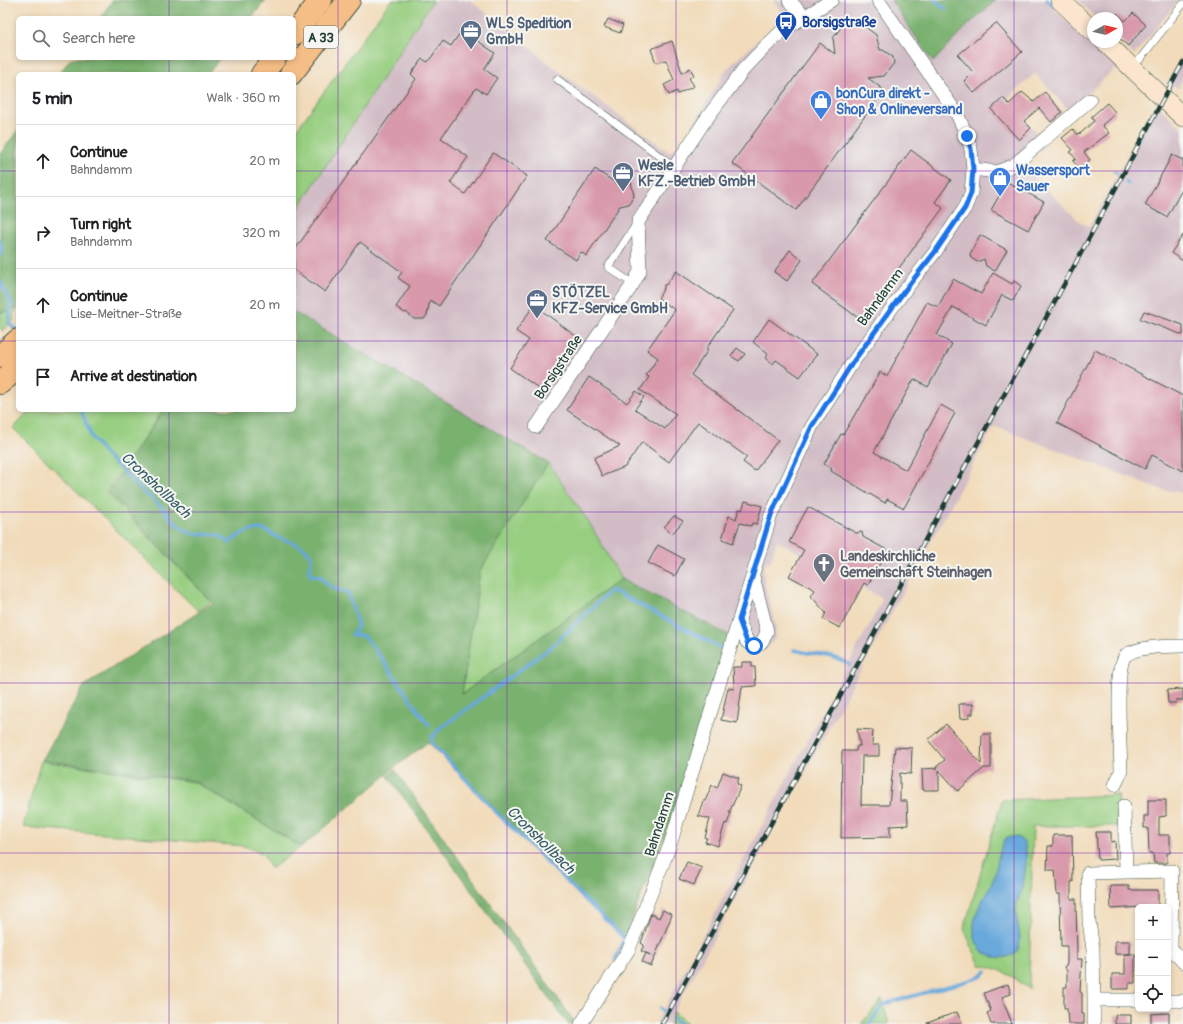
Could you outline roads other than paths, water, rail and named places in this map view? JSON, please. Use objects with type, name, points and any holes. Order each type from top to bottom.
[{"type":"highway","name":"A 33","points":[[296,31],[321,0]]},
{"type":"highway","name":"A 33","points":[[293,72],[349,0]]},
{"type":"highway","points":[[264,72],[273,60]]},
{"type":"main road","points":[[1060,0],[1087,25]]},
{"type":"main road","points":[[1113,48],[1136,65],[1183,117]]},
{"type":"street","points":[[789,0],[804,16]]},
{"type":"street","points":[[638,222],[704,122],[743,70],[783,30],[832,0]]},
{"type":"street","name":"Bahndamm","points":[[581,1024],[630,949],[670,845],[771,515],[812,426],[853,362],[905,290],[935,252],[965,208],[971,193],[973,169],[971,149],[956,114],[878,0]]},
{"type":"street","points":[[973,169],[997,172],[1014,165],[1090,100]]},
{"type":"street","name":"Borsigstraße","points":[[536,427],[633,284],[640,271],[638,222]]},
{"type":"street","points":[[739,620],[747,642],[754,646],[760,644],[764,640],[767,631],[753,576]]},
{"type":"street","points":[[1116,785],[1121,772],[1119,680],[1122,660],[1127,654],[1136,650],[1183,646]]},
{"type":"street","points":[[1124,806],[1126,871]]},
{"type":"street","points":[[1094,1024],[1093,950],[1089,921],[1088,873],[1172,871],[1171,917],[1183,928]]},
{"type":"street","points":[[1171,940],[1171,948],[1183,962]]},
{"type":"street","points":[[1094,1000],[1135,1000]]},
{"type":"street","points":[[1171,1001],[1183,1001]]},
{"type":"lane","points":[[1136,65],[1183,4]]},
{"type":"lane","points":[[557,79],[674,167]]},
{"type":"lane","points":[[633,284],[608,267],[638,222]]},
{"type":"water","points":[[1007,837],[1018,837],[1024,842],[1026,848],[1026,863],[1024,880],[1016,906],[1020,939],[1019,945],[1014,954],[1000,958],[989,955],[980,948],[975,938],[974,924],[975,917],[994,877],[1000,851]]},
{"type":"waterway","points":[[935,0],[946,9]]},
{"type":"waterway","points":[[1047,0],[1055,7]]},
{"type":"waterway","name":"Cronshollbach","points":[[0,241],[2,250],[0,255]]},
{"type":"waterway","name":"Cronshollbach","points":[[0,281],[11,303],[9,322],[16,330]]},
{"type":"waterway","name":"Cronshollbach","points":[[82,412],[92,438],[105,454],[147,495],[158,503],[182,528],[195,534],[219,536],[224,538],[229,543],[239,535],[262,529],[308,551],[311,557],[309,573],[311,575],[322,577],[322,579],[332,588],[348,593],[358,626],[352,635],[364,636],[429,725]]},
{"type":"waterway","points":[[438,730],[550,648],[610,591],[614,591],[723,649]]},
{"type":"waterway","points":[[794,650],[830,657],[844,661],[850,665]]},
{"type":"waterway","name":"Cronshollbach","points":[[432,738],[437,732]]},
{"type":"waterway","name":"Cronshollbach","points":[[432,736],[432,743],[494,810],[625,939],[615,960]]},
{"type":"waterway","points":[[870,1024],[882,1006],[888,1003],[974,979],[982,976],[986,971]]},
{"type":"waterway","name":"Cronshollbach","points":[[660,1008],[663,1011]]},
{"type":"waterway","name":"Cronshollbach","points":[[674,1019],[680,1024]]},
{"type":"railway","points":[[662,1024],[1073,268],[1183,62]]},
{"type":"place","name":"Borsigstraße","points":[[786,42]]},
{"type":"place","name":"WLS Spedition GmbH","points":[[471,50]]},
{"type":"place","name":"bonCura direkt - Shop & Onlineversand","points":[[821,120]]},
{"type":"place","name":"Wesle KFZ.-Betrieb GmbH","points":[[623,192]]},
{"type":"place","name":"Wassersport Sauer","points":[[1000,198]]},
{"type":"place","name":"STÖTZEL KFZ-Service GmbH","points":[[537,320]]},
{"type":"place","name":"Landeskirchliche Gemeinschaft Steinhagen","points":[[824,584]]}]
